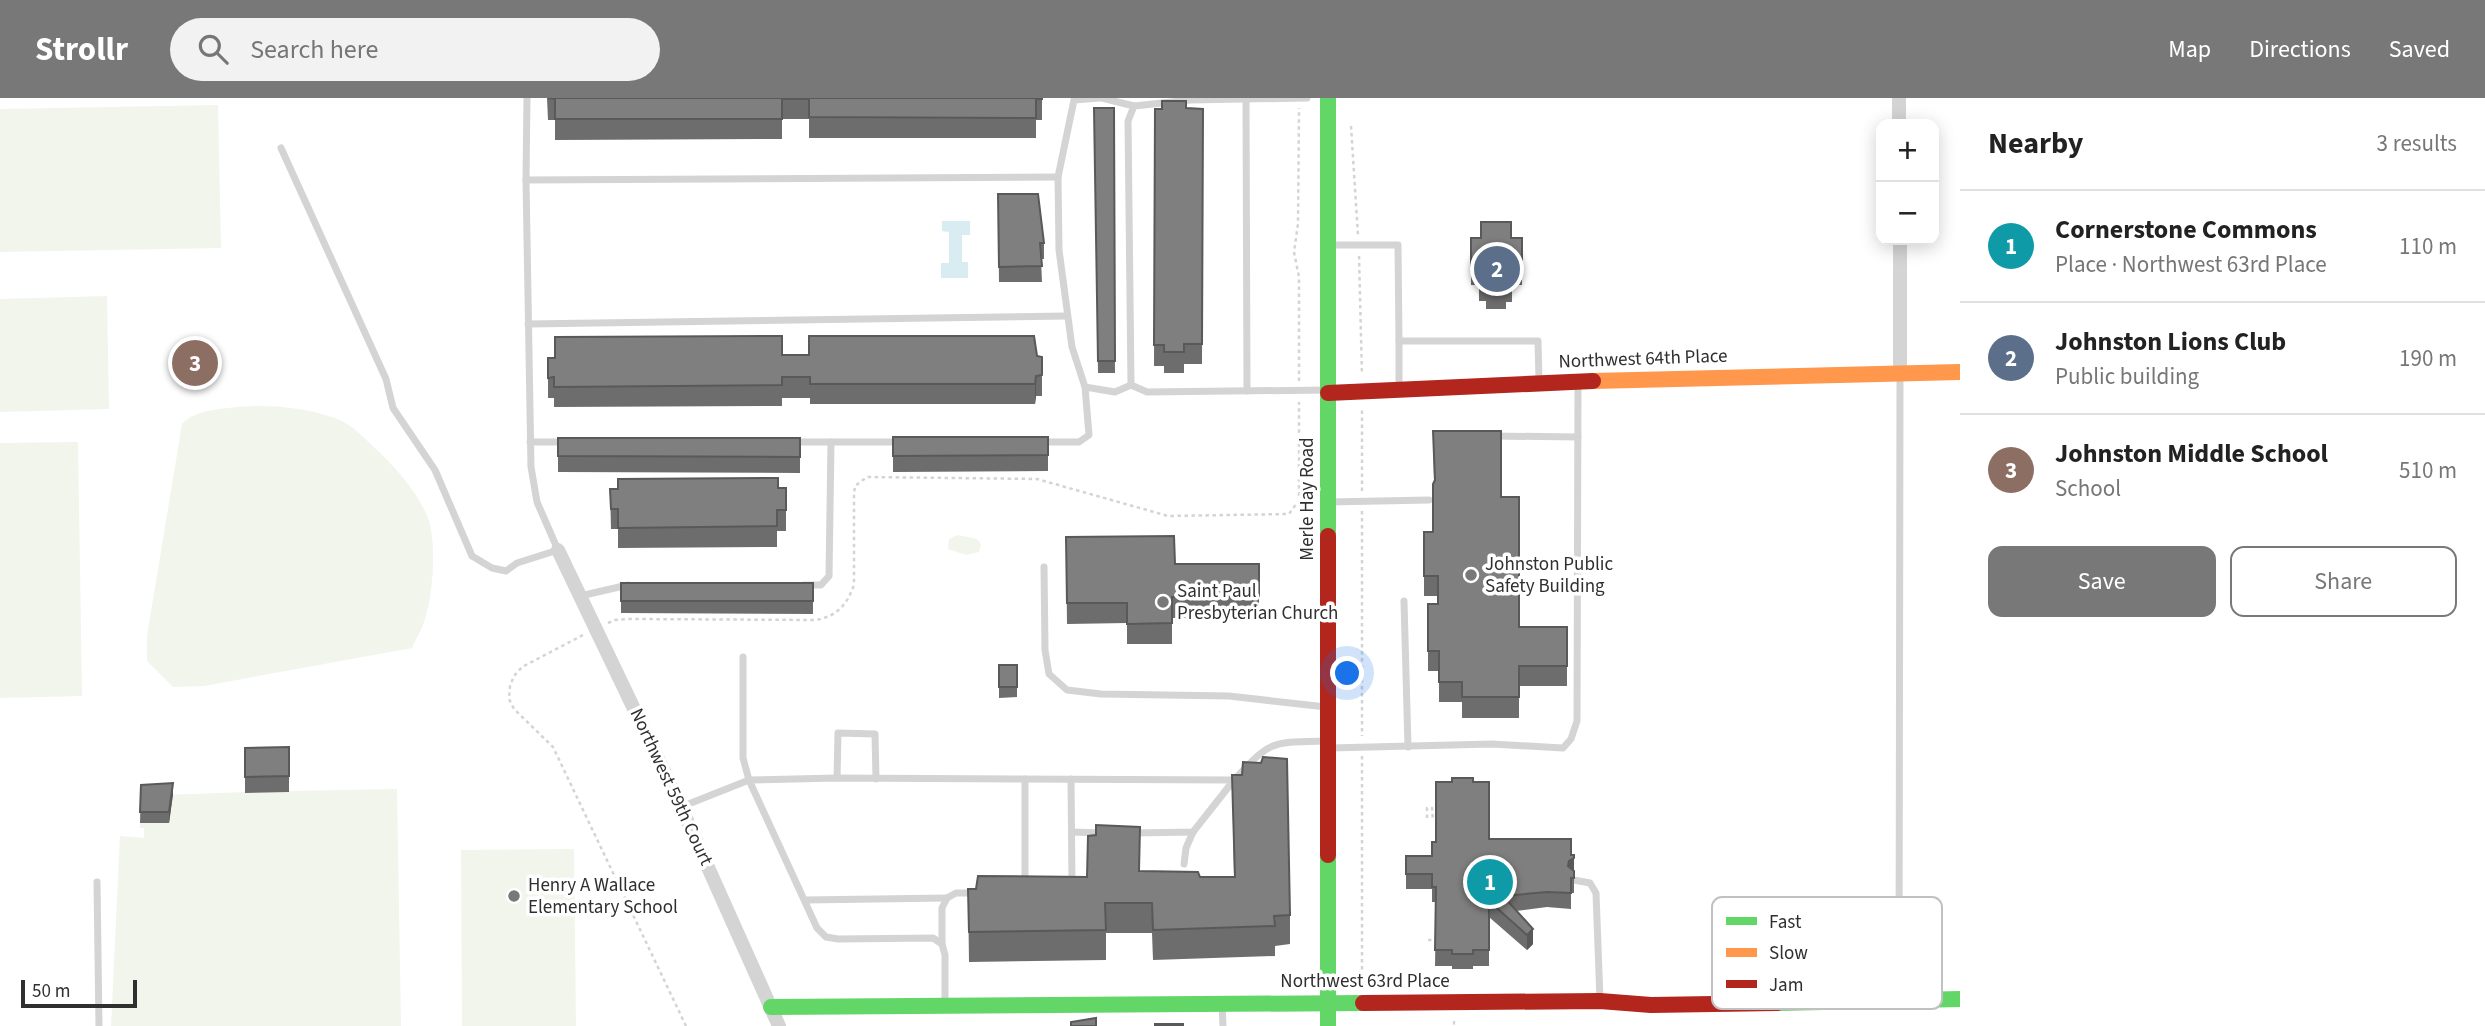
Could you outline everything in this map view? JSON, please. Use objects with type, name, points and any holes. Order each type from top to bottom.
[{"type":"street","name":"Merle Hay Road","points":[[1328,98],[1328,1026]]},
{"type":"street","points":[[1899,98],[1899,119]]},
{"type":"street","points":[[1900,245],[1900,373]]},
{"type":"street","name":"Northwest 64th Place","points":[[1328,391],[1362,392],[1578,381],[1960,372]]},
{"type":"street","name":"Northwest 59th Court","points":[[558,551],[681,807],[779,1026]]},
{"type":"street","name":"Northwest 63rd Place","points":[[1942,999],[1960,999]]},
{"type":"street","name":"Northwest 63rd Place","points":[[771,1007],[1600,1001],[1651,1005],[1712,1004]]},
{"type":"lane","points":[[281,148],[386,379],[393,408],[435,470],[472,556],[505,572],[517,563],[558,551],[537,502],[531,467],[527,98]]},
{"type":"lane","points":[[1024,442],[1079,442],[1089,435],[1085,387],[1072,347],[1059,250],[1058,177],[1074,99],[1101,98],[1134,106],[1190,100],[1307,98]]},
{"type":"lane","points":[[1246,99],[1247,391]]},
{"type":"lane","points":[[1131,385],[1128,121],[1134,106]]},
{"type":"lane","points":[[526,180],[1058,177]]},
{"type":"lane","points":[[1328,245],[1398,245],[1399,390]]},
{"type":"lane","points":[[528,324],[1067,316]]},
{"type":"lane","points":[[1399,341],[1538,341],[1539,383]]},
{"type":"lane","points":[[1899,897],[1900,373]]},
{"type":"lane","points":[[1184,864],[1186,848],[1193,832],[1234,780],[1264,749],[1273,745],[1286,742],[1362,748],[1492,744],[1563,748],[1571,739],[1577,721],[1578,381]]},
{"type":"lane","points":[[1085,387],[1115,392],[1131,385],[1147,392],[1328,391]]},
{"type":"lane","points":[[1486,436],[1578,437]]},
{"type":"lane","points":[[530,442],[571,442]]},
{"type":"lane","points":[[790,442],[914,442]]},
{"type":"lane","points":[[794,585],[821,585],[829,576],[831,442]]},
{"type":"lane","points":[[1328,502],[1429,500]]},
{"type":"lane","points":[[1044,567],[1045,650],[1049,674],[1067,690],[1101,694],[1229,696],[1328,707]]},
{"type":"lane","points":[[580,596],[621,585],[634,585]]},
{"type":"lane","points":[[1404,601],[1408,747]]},
{"type":"lane","points":[[743,657],[743,758],[749,780],[817,928],[826,937],[838,939],[933,938],[942,944]]},
{"type":"lane","points":[[838,778],[838,733],[863,733],[875,734],[876,779]]},
{"type":"lane","points":[[1025,779],[1026,893]]},
{"type":"lane","points":[[1063,894],[1071,888],[1073,876],[1072,779]]},
{"type":"lane","points":[[681,807],[749,780],[1234,780]]},
{"type":"lane","points":[[1072,832],[1112,833]]},
{"type":"lane","points":[[1125,833],[1193,832]]},
{"type":"lane","points":[[1574,880],[1590,883],[1597,893],[1600,1001]]},
{"type":"lane","points":[[97,882],[99,1026]]},
{"type":"lane","points":[[805,900],[947,898],[956,893],[984,893]]},
{"type":"lane","points":[[945,1005],[942,908],[947,898]]},
{"type":"lane","points":[[1222,1003],[1223,1026]]},
{"type":"path","points":[[596,629],[615,620],[630,619],[816,620],[837,613],[850,597],[854,585],[853,494],[855,486],[867,477],[1037,479],[1168,516],[1289,514],[1299,499],[1299,277],[1294,252],[1298,224],[1299,98]]},
{"type":"path","points":[[1351,127],[1359,245],[1362,392],[1362,991]]},
{"type":"path","points":[[572,641],[522,667],[514,676],[509,699],[514,709],[553,747],[686,1026]]},
{"type":"shaded area","points":[[218,105],[221,248],[0,252],[0,109]]},
{"type":"shaded area","points":[[942,221],[970,221],[970,235],[962,235],[962,262],[968,262],[968,278],[941,278],[941,263],[949,263],[949,232],[942,231]]},
{"type":"shaded area","points":[[107,296],[109,409],[0,412],[0,299]]},
{"type":"shaded area","points":[[257,406],[306,410],[341,421],[363,437],[406,482],[424,509],[431,528],[433,569],[425,619],[412,648],[204,686],[173,687],[147,661],[147,636],[182,424],[206,412]]},
{"type":"shaded area","points":[[78,442],[82,696],[0,698],[0,443]]},
{"type":"shaded area","points":[[958,535],[977,539],[981,544],[979,552],[966,555],[948,549],[949,539]]},
{"type":"shaded area","points":[[245,763],[290,791],[397,789],[401,1026],[111,1026],[120,836],[144,838],[144,828],[140,828],[141,796],[245,792]]},
{"type":"shaded area","points":[[574,849],[576,1026],[462,1026],[461,850]]},
{"type":"building","points":[[548,98],[1042,99],[1036,99],[1036,118],[809,117],[809,99],[782,99],[782,119],[555,119],[555,99]]},
{"type":"building","points":[[1162,101],[1186,101],[1186,108],[1203,109],[1202,344],[1184,344],[1184,352],[1164,352],[1164,345],[1154,345],[1155,109],[1162,109]]},
{"type":"building","points":[[1094,108],[1114,108],[1115,361],[1098,361]]},
{"type":"building","points":[[998,194],[1038,194],[1044,243],[1040,243],[1042,266],[999,267]]},
{"type":"building","points":[[1481,222],[1511,222],[1511,238],[1522,238],[1522,269],[1512,269],[1512,286],[1506,286],[1506,293],[1486,293],[1486,285],[1479,285],[1479,269],[1471,269],[1471,238],[1481,238]]},
{"type":"building","points":[[782,336],[782,355],[809,355],[809,336],[1034,336],[1037,356],[1042,357],[1042,375],[1036,376],[1035,384],[810,384],[810,377],[782,377],[782,385],[554,387],[554,377],[548,378],[548,358],[555,358],[555,337]]},
{"type":"building","name":"Johnston Public Safety Building","points":[[1433,431],[1501,431],[1501,497],[1519,497],[1519,627],[1567,627],[1567,666],[1519,666],[1519,697],[1462,697],[1462,682],[1439,682],[1439,651],[1428,651],[1428,604],[1438,604],[1438,576],[1424,576],[1424,532],[1433,532]]},
{"type":"building","points":[[893,437],[1048,437],[1048,455],[893,456]]},
{"type":"building","points":[[558,438],[800,438],[800,457],[558,456]]},
{"type":"building","points":[[778,478],[778,488],[786,488],[786,510],[777,510],[777,526],[618,528],[618,509],[611,509],[610,489],[618,489],[618,479]]},
{"type":"building","points":[[1174,536],[1175,564],[1259,564],[1259,596],[1172,597],[1172,623],[1127,624],[1127,603],[1067,603],[1066,537]]},
{"type":"building","points":[[621,583],[813,583],[813,601],[621,601]]},
{"type":"building","points":[[999,665],[1017,665],[1017,687],[999,687]]},
{"type":"building","points":[[289,747],[289,776],[245,777],[245,748]]},
{"type":"building","points":[[1263,757],[1287,759],[1290,915],[1274,916],[1275,926],[1153,930],[1152,903],[1105,903],[1106,930],[969,932],[968,889],[976,889],[978,876],[1087,877],[1088,836],[1096,835],[1096,825],[1140,827],[1139,871],[1198,872],[1200,877],[1235,877],[1232,775],[1242,775],[1243,762],[1261,763]]},
{"type":"building","points":[[1452,778],[1473,778],[1473,782],[1489,782],[1489,839],[1571,839],[1571,855],[1574,855],[1568,866],[1574,871],[1571,893],[1503,896],[1533,929],[1527,935],[1489,901],[1489,950],[1473,950],[1473,954],[1452,954],[1452,950],[1435,950],[1436,887],[1432,887],[1432,874],[1406,874],[1406,856],[1432,856],[1432,842],[1436,842],[1436,782],[1452,782]]},
{"type":"building","points":[[173,783],[169,812],[140,812],[141,785]]},
{"type":"building","points":[[1096,1018],[1096,1026],[1071,1026],[1071,1022]]},
{"type":"building","points":[[1183,1024],[1183,1026],[1155,1026]]},
{"type":"traffic: fast","points":[[1328,98],[1328,536]]},
{"type":"traffic: fast","points":[[1328,855],[1328,1026]]},
{"type":"traffic: fast","points":[[1942,999],[1960,999]]},
{"type":"traffic: fast","points":[[771,1007],[1363,1003]]},
{"type":"traffic: slow","points":[[1593,381],[1960,372]]},
{"type":"traffic: jam","points":[[1328,393],[1593,381]]},
{"type":"traffic: jam","points":[[1328,536],[1328,855]]},
{"type":"traffic: jam","points":[[1363,1003],[1600,1001],[1651,1005],[1712,1004]]},
{"type":"place","name":"Johnston Lions Club","points":[[1497,269]]},
{"type":"place","name":"Johnston Middle School","points":[[195,363]]},
{"type":"place","name":"Johnston Public Safety Building","points":[[1471,575]]},
{"type":"place","name":"Saint Paul Presbyterian Church","points":[[1163,602]]},
{"type":"place","name":"Cornerstone Commons","points":[[1490,882]]},
{"type":"place","name":"Henry A Wallace Elementary School","points":[[514,896]]}]
